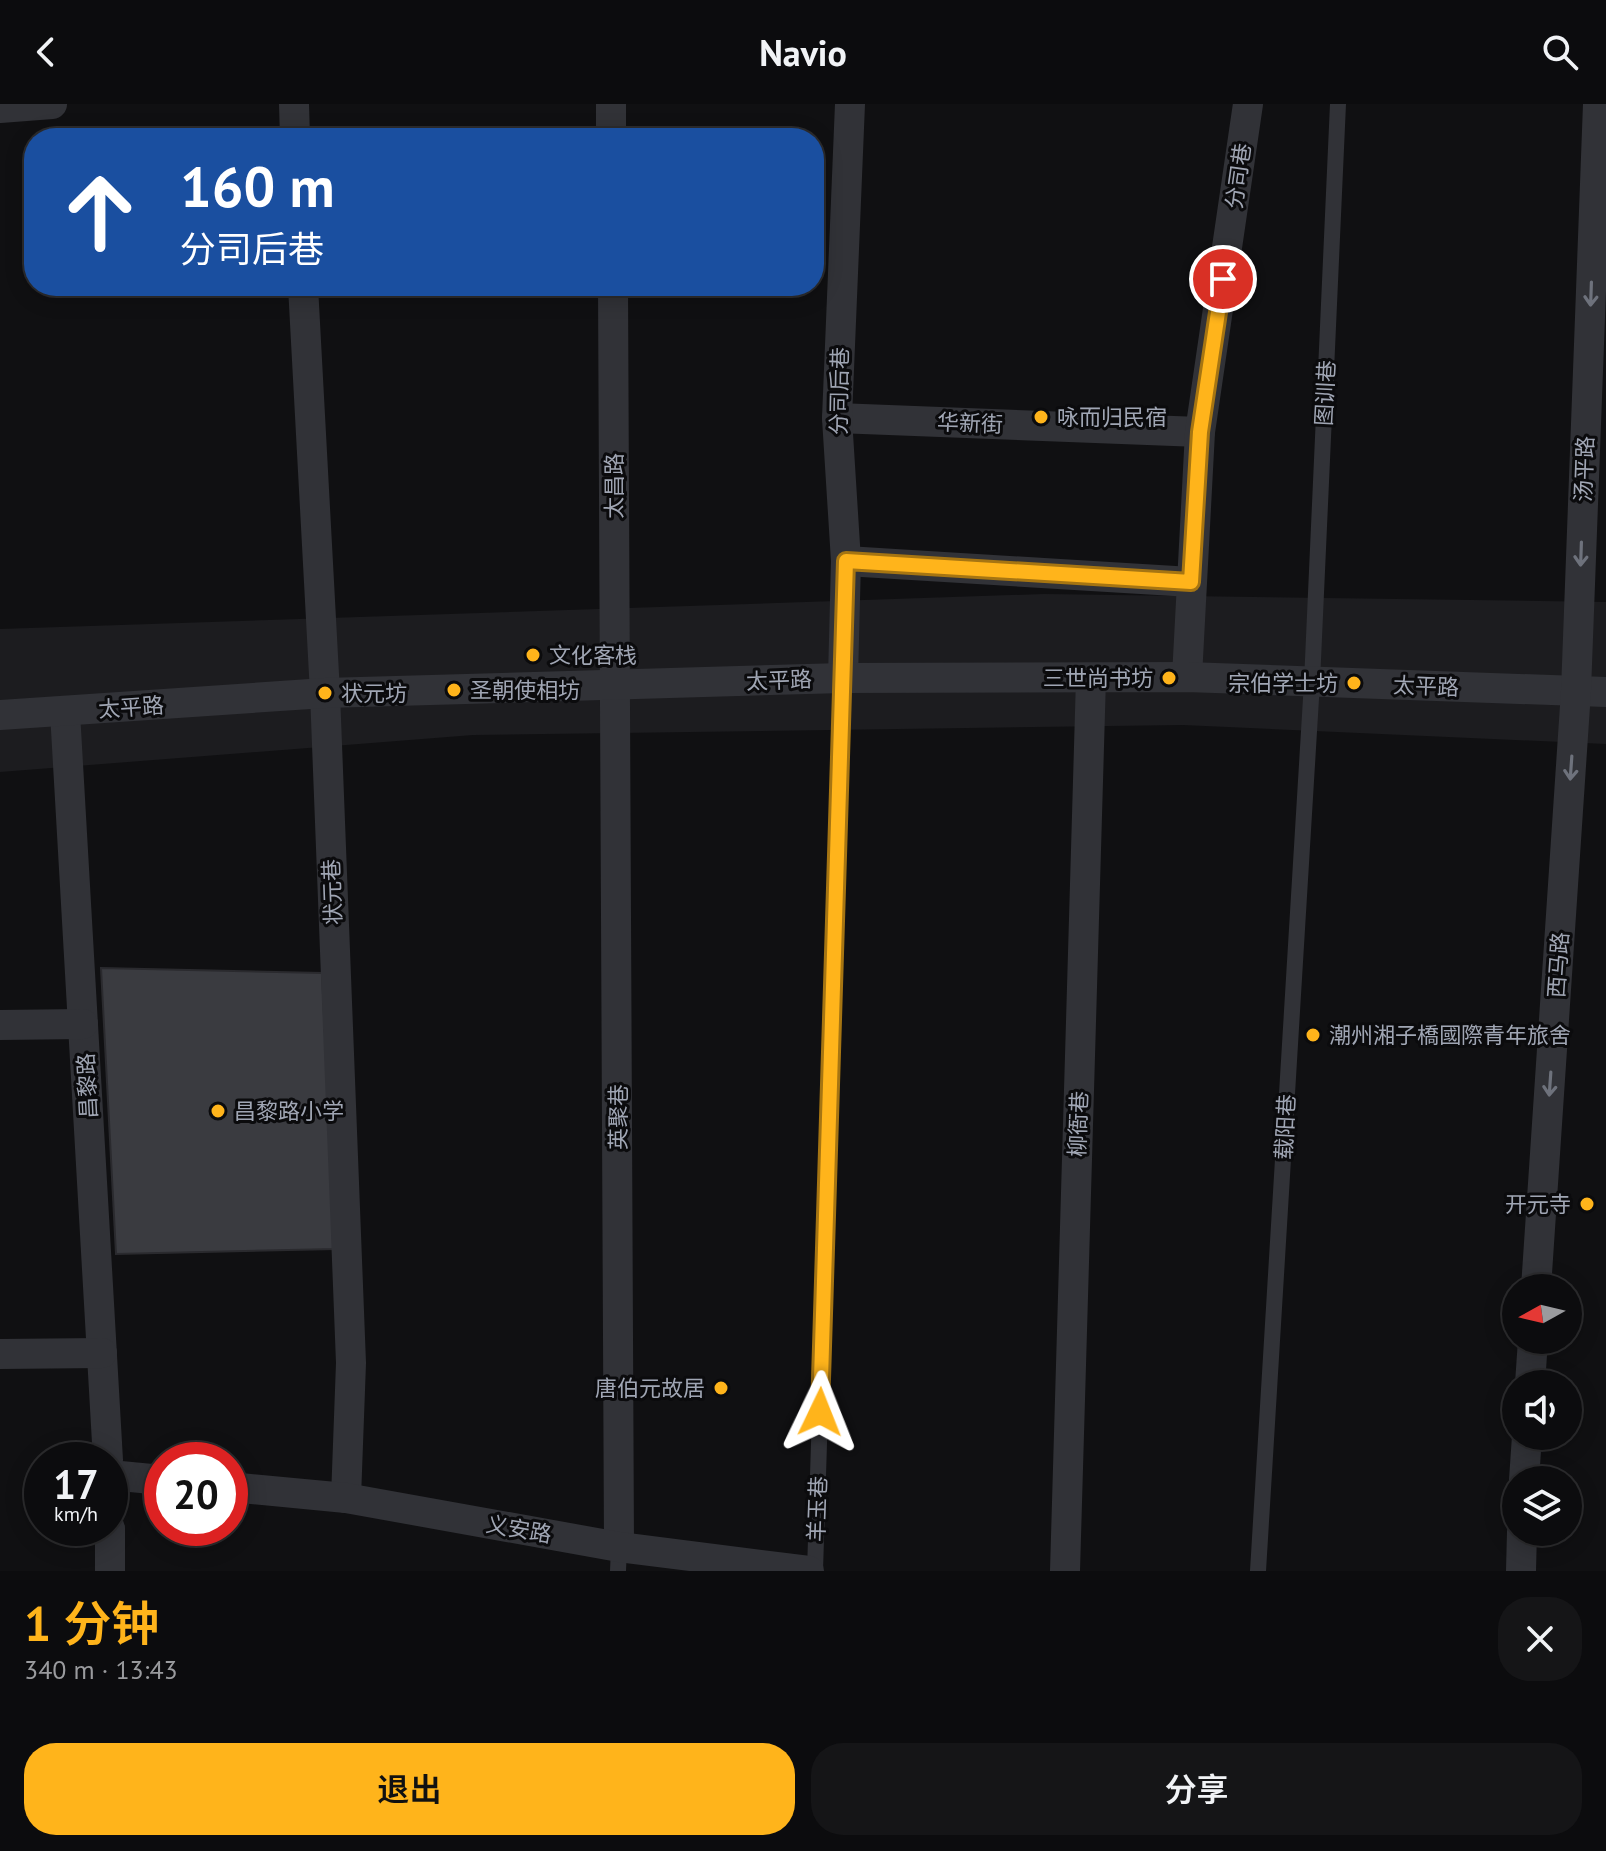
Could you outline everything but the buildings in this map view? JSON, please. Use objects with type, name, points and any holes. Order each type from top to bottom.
[{"type":"street","points":[[0,108],[52,104]]},
{"type":"street","points":[[294,104],[295,128]]},
{"type":"street","points":[[611,104],[611,128]]},
{"type":"street","name":"分司后巷","points":[[843,678],[846,561],[837,418],[850,104]]},
{"type":"street","name":"分司巷","points":[[1187,677],[1200,432],[1248,104]]},
{"type":"street","name":"汤平路","points":[[1576,691],[1598,104]]},
{"type":"street","name":"状元巷","points":[[304,296],[325,693],[351,1363],[346,1498]]},
{"type":"street","name":"太昌路","points":[[613,296],[616,686]]},
{"type":"street","name":"华新街","points":[[837,418],[1200,432]]},
{"type":"street","points":[[846,561],[1191,582]]},
{"type":"street","name":"太平路","points":[[0,715],[325,693],[843,678],[1187,677],[1606,692]]},
{"type":"street","name":"柳衙巷","points":[[1065,1571],[1091,678]]},
{"type":"street","name":"英聚巷","points":[[616,686],[619,1559]]},
{"type":"street","name":"西马路","points":[[1537,1274],[1576,691]]},
{"type":"street","name":"昌黎路","points":[[65,712],[107,1442]]},
{"type":"street","points":[[0,1025],[83,1024]]},
{"type":"street","points":[[0,1354],[102,1353]]},
{"type":"street","name":"义安路","points":[[248,1489],[346,1498],[619,1559],[812,1571]]},
{"type":"street","points":[[110,1546],[110,1571]]},
{"type":"street","points":[[1521,1571],[1522,1546]]},
{"type":"lane","name":"图训巷","points":[[1312,682],[1338,104]]},
{"type":"lane","name":"羊玉巷","points":[[812,1571],[843,678]]},
{"type":"lane","name":"载阳巷","points":[[1258,1571],[1312,682]]},
{"type":"shaded area","points":[[1044,594],[1606,602],[1606,744],[1183,725],[473,735],[0,772],[0,629]]},
{"type":"place","name":"咏而归民宿","points":[[1041,417]]},
{"type":"place","name":"文化客栈","points":[[533,655]]},
{"type":"place","name":"三世尚书坊","points":[[1169,678]]},
{"type":"place","name":"宗伯学士坊","points":[[1354,683]]},
{"type":"place","name":"圣朝使相坊","points":[[454,690]]},
{"type":"place","name":"状元坊","points":[[325,693]]},
{"type":"place","name":"潮州湘子橋國際青年旅舍","points":[[1313,1035]]},
{"type":"place","name":"昌黎路小学","points":[[218,1111]]},
{"type":"place","name":"开元寺","points":[[1587,1204]]},
{"type":"place","name":"唐伯元故居","points":[[721,1388]]},
{"type":"route","points":[[820,1412],[846,561],[1191,582],[1200,432],[1223,279]]}]
